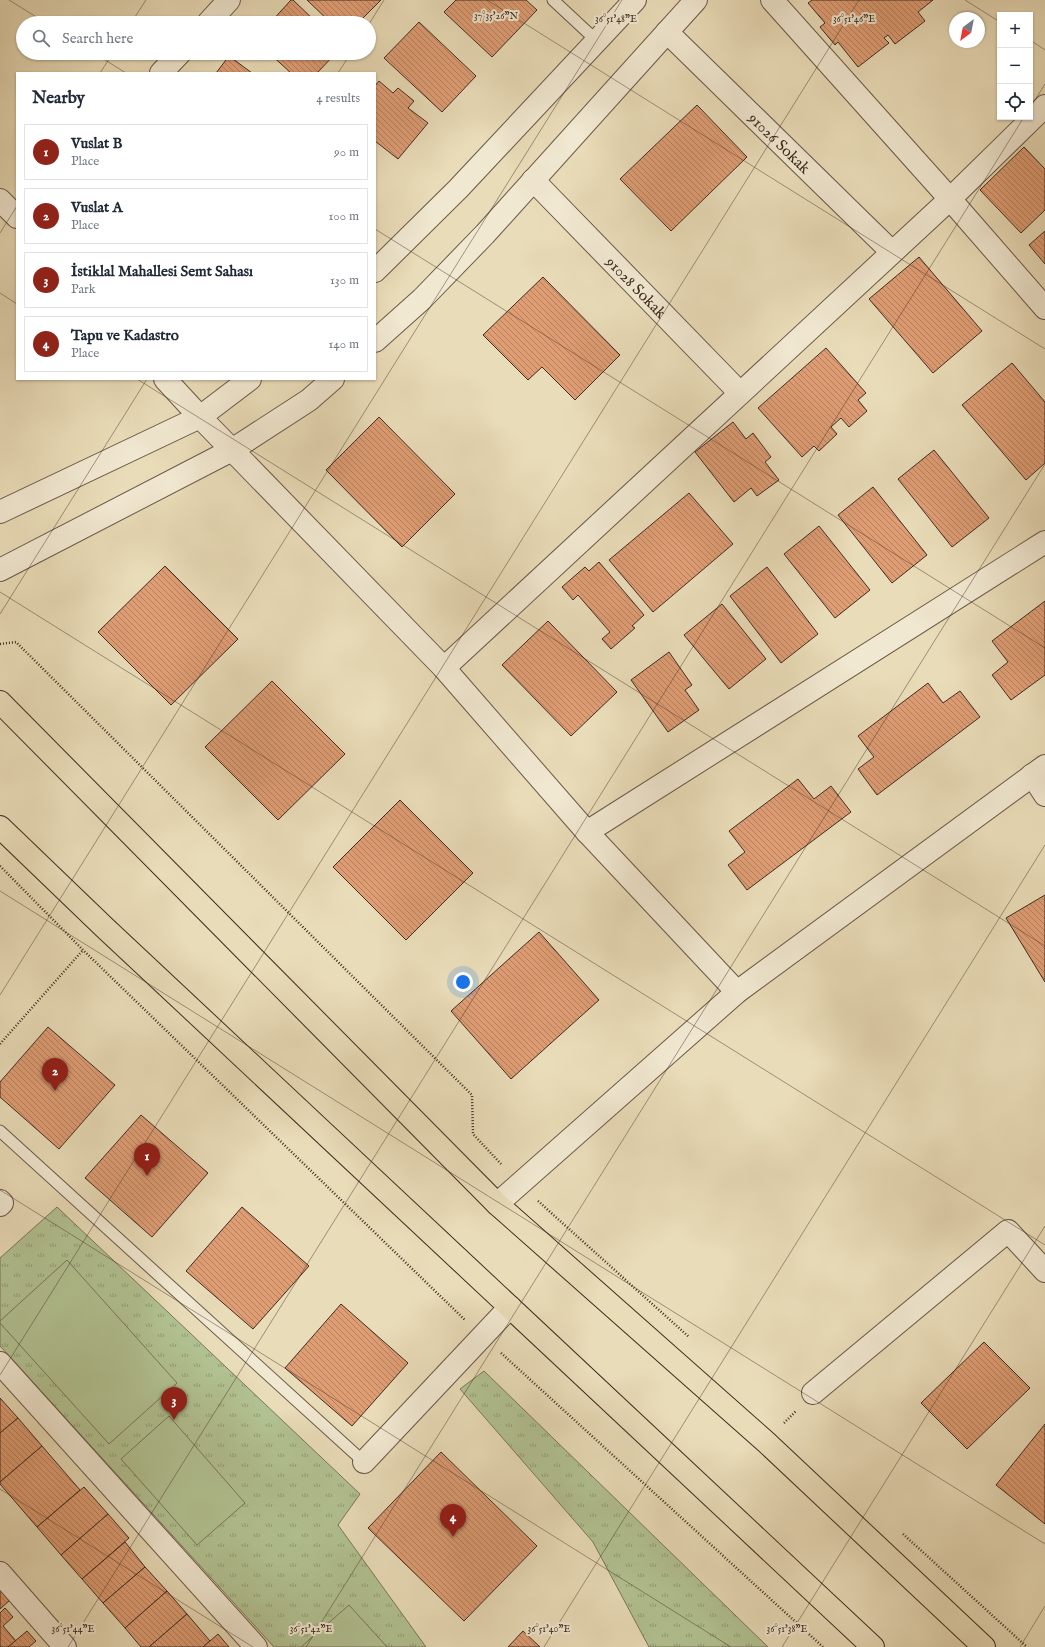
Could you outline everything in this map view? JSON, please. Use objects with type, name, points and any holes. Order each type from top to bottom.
[{"type":"main road","points":[[0,702],[497,1204],[766,1442],[984,1647]]},
{"type":"main road","points":[[0,827],[109,932],[873,1647]]},
{"type":"street","points":[[214,16],[229,0]]},
{"type":"street","points":[[376,270],[458,189],[635,0]]},
{"type":"street","points":[[376,340],[422,299],[485,234],[696,0]]},
{"type":"street","points":[[772,0],[950,199],[1045,308]]},
{"type":"street","name":"91026 Sokak","points":[[667,32],[892,252]]},
{"type":"street","points":[[162,72],[173,60]]},
{"type":"street","points":[[444,668],[950,199],[1045,106]]},
{"type":"street","name":"91028 Sokak","points":[[533,180],[740,393]]},
{"type":"street","points":[[0,200],[16,216]]},
{"type":"street","points":[[166,380],[200,418],[444,668],[587,832],[737,992]]},
{"type":"street","points":[[0,512],[200,418],[249,380]]},
{"type":"street","points":[[0,570],[232,450],[309,400],[332,380]]},
{"type":"street","points":[[587,832],[1045,542]]},
{"type":"street","points":[[497,1204],[737,992],[1039,770],[1045,795]]},
{"type":"street","points":[[0,1201],[2,1203],[0,1205]]},
{"type":"street","points":[[813,1393],[1008,1231],[1045,1271]]},
{"type":"street","points":[[364,1462],[510,1307]]},
{"type":"street","points":[[0,1362],[256,1647]]},
{"type":"street","points":[[0,1573],[65,1647]]},
{"type":"lane","points":[[553,0],[597,41]]},
{"type":"lane","points":[[0,1131],[364,1462]]},
{"type":"path","points":[[0,644],[16,642],[472,1095],[473,1134],[520,1184],[690,1338]]},
{"type":"path","points":[[0,866],[83,950],[482,1336],[823,1647]]},
{"type":"path","points":[[0,1044],[83,950]]},
{"type":"path","points":[[778,1418],[790,1428]]},
{"type":"path","points":[[899,1530],[1027,1647]]},
{"type":"green space","points":[[57,1207],[360,1494],[338,1525],[426,1647],[274,1647],[0,1346],[0,1258]]},
{"type":"green space","points":[[67,1260],[177,1383],[109,1444],[0,1323],[0,1321]]},
{"type":"green space","points":[[484,1371],[768,1647],[649,1647],[593,1542],[460,1389]]},
{"type":"green space","points":[[169,1416],[245,1503],[197,1545],[121,1459]]},
{"type":"green space","points":[[349,1605],[387,1647],[301,1647]]},
{"type":"building","points":[[291,0],[293,0],[310,16],[276,16]]},
{"type":"building","points":[[307,0],[381,0],[365,16],[324,16]]},
{"type":"building","points":[[456,0],[526,0],[537,10],[492,57],[444,12]]},
{"type":"building","points":[[812,0],[933,0],[918,12],[925,21],[895,44],[888,35],[884,38],[889,43],[858,67],[838,42],[835,45],[820,27],[825,23],[808,3]]},
{"type":"building","points":[[419,22],[476,76],[442,112],[384,58]]},
{"type":"building","points":[[226,60],[234,60],[251,72],[217,72]]},
{"type":"building","points":[[277,60],[329,60],[318,72],[290,72]]},
{"type":"building","points":[[379,81],[393,93],[398,88],[414,101],[408,108],[428,123],[398,159],[376,142],[376,85]]},
{"type":"building","points":[[697,105],[747,157],[671,231],[620,179]]},
{"type":"building","points":[[1024,147],[1045,169],[1045,210],[1021,233],[980,190]]},
{"type":"building","points":[[1045,231],[1045,264],[1029,245]]},
{"type":"building","points":[[919,257],[982,331],[933,373],[869,299]]},
{"type":"building","points":[[543,277],[620,355],[575,400],[542,367],[528,380],[483,335]]},
{"type":"building","points":[[826,348],[866,393],[858,400],[867,411],[849,427],[841,418],[831,427],[837,434],[819,451],[814,446],[802,457],[758,408]]},
{"type":"building","points":[[1012,363],[1045,402],[1045,463],[1026,480],[962,405]]},
{"type":"building","points":[[379,417],[455,494],[402,547],[326,470]]},
{"type":"building","points":[[733,422],[746,439],[753,433],[771,457],[765,462],[779,480],[757,496],[751,488],[734,502],[695,452]]},
{"type":"building","points":[[934,450],[989,518],[952,547],[898,479]]},
{"type":"building","points":[[873,487],[927,555],[892,583],[838,515]]},
{"type":"building","points":[[689,493],[733,544],[653,612],[609,560]]},
{"type":"building","points":[[819,526],[870,590],[835,618],[784,554]]},
{"type":"building","points":[[599,562],[644,615],[632,626],[635,628],[611,649],[602,639],[610,632],[578,595],[573,600],[562,587],[585,567],[589,571]]},
{"type":"building","points":[[165,566],[238,639],[171,705],[98,632]]},
{"type":"building","points":[[767,567],[818,634],[781,663],[730,596]]},
{"type":"building","points":[[1045,601],[1045,675],[1011,700],[992,675],[1008,662],[992,641]]},
{"type":"building","points":[[722,604],[766,659],[729,689],[684,635]]},
{"type":"building","points":[[548,621],[617,692],[571,736],[502,665]]},
{"type":"building","points":[[669,652],[692,685],[685,690],[699,710],[668,732],[631,680]]},
{"type":"building","points":[[272,681],[345,754],[278,820],[205,747]]},
{"type":"building","points":[[928,683],[943,703],[960,691],[980,717],[877,795],[858,769],[874,757],[858,736]]},
{"type":"building","points":[[798,779],[814,799],[831,786],[851,812],[747,890],[728,865],[745,852],[729,831]]},
{"type":"building","points":[[400,800],[473,873],[406,940],[333,867]]},
{"type":"building","points":[[1045,895],[1045,982],[1006,918]]},
{"type":"building","points":[[539,932],[599,1000],[511,1079],[451,1011]]},
{"type":"building","points":[[48,1027],[115,1085],[59,1149],[0,1097],[0,1082]]},
{"type":"building","points":[[141,1115],[208,1173],[152,1237],[85,1178]]},
{"type":"building","points":[[242,1207],[309,1266],[253,1329],[186,1271]]},
{"type":"building","points":[[341,1304],[408,1363],[352,1426],[285,1368]]},
{"type":"building","points":[[984,1342],[1030,1388],[967,1449],[921,1403]]},
{"type":"building","points":[[0,1398],[18,1418],[0,1433]]},
{"type":"building","points":[[18,1418],[42,1446],[0,1482],[0,1433]]},
{"type":"building","points":[[1045,1424],[1045,1524],[996,1485]]},
{"type":"building","points":[[42,1446],[80,1490],[37,1527],[0,1484],[0,1482]]},
{"type":"building","points":[[441,1452],[537,1546],[464,1621],[368,1528]]},
{"type":"building","points":[[84,1487],[108,1514],[61,1555],[37,1527]]},
{"type":"building","points":[[108,1514],[129,1538],[82,1579],[61,1555]]},
{"type":"building","points":[[125,1542],[145,1567],[103,1603],[82,1579]]},
{"type":"building","points":[[145,1567],[167,1591],[125,1628],[103,1603]]},
{"type":"building","points":[[0,1588],[10,1600],[0,1609]]},
{"type":"building","points":[[167,1591],[187,1614],[149,1647],[141,1647],[125,1628]]},
{"type":"building","points":[[5,1608],[13,1617],[3,1626],[16,1641],[8,1647],[0,1647],[0,1613]]},
{"type":"building","points":[[187,1614],[210,1641],[203,1647],[149,1647]]},
{"type":"building","points":[[27,1631],[36,1641],[29,1647],[8,1647]]},
{"type":"building","points":[[523,1631],[540,1647],[508,1647]]},
{"type":"building","points":[[218,1634],[229,1647],[203,1647],[210,1641]]},
{"type":"place","name":"Vuslat A","points":[[55,1091]]},
{"type":"place","name":"Vuslat B","points":[[147,1176]]},
{"type":"place","name":"İstiklal Mahallesi Semt Sahası","points":[[174,1420]]},
{"type":"place","name":"Tapu ve Kadastro","points":[[453,1537]]}]
